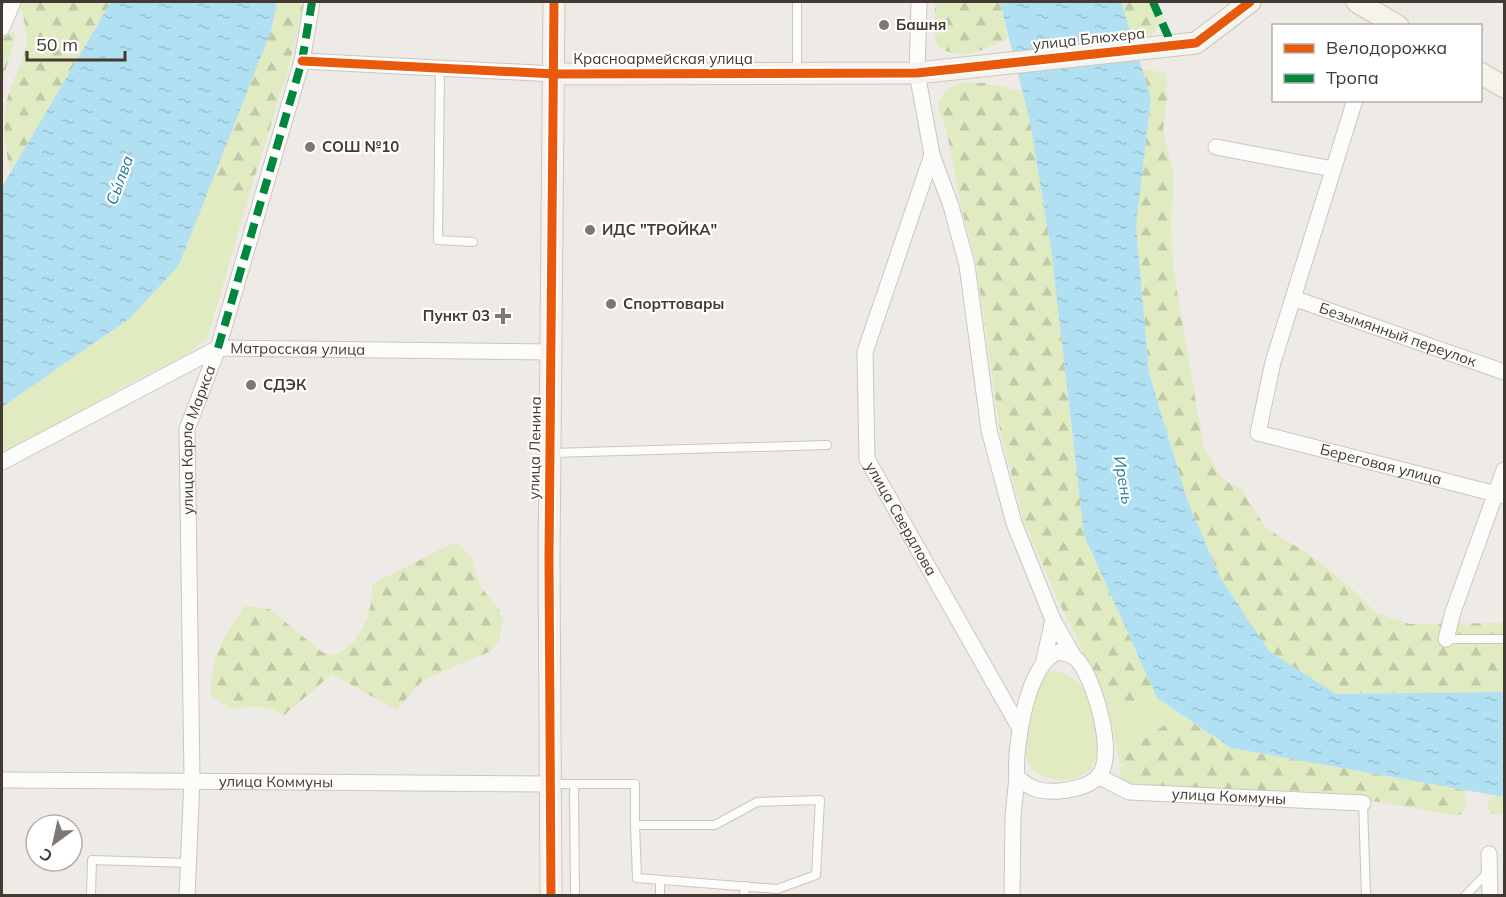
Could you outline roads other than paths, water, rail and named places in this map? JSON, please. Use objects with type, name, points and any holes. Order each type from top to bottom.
[{"type":"street","points":[[2,28],[13,2]]},
{"type":"street","name":"улица Карла Маркса","points":[[187,896],[192,779],[187,429],[218,348],[302,61],[312,2]]},
{"type":"street","name":"улица Ленина","points":[[551,896],[550,453],[554,2]]},
{"type":"street","name":"улица Свердлова","points":[[919,2],[917,73],[932,155],[951,206],[967,266],[989,430],[1014,523],[1053,620],[1092,684],[1099,706],[1105,759],[1098,776]]},
{"type":"street","points":[[1357,2],[1393,24]]},
{"type":"street","name":"улица Блюхера","points":[[917,73],[1196,43],[1244,3]]},
{"type":"street","name":"Красноармейская улица","points":[[302,61],[555,74],[917,73]]},
{"type":"street","points":[[1482,74],[1504,87]]},
{"type":"street","points":[[1293,298],[1354,102]]},
{"type":"street","points":[[1216,147],[1333,170]]},
{"type":"street","name":"улица Свердлова","points":[[932,155],[865,352],[867,459],[1020,727]]},
{"type":"street","name":"Безымянный переулок","points":[[1293,298],[1504,372]]},
{"type":"street","name":"Береговая улица","points":[[1293,298],[1273,362],[1258,433],[1500,495]]},
{"type":"street","name":"Матросская улица","points":[[2,462],[218,348],[551,352]]},
{"type":"street","points":[[1446,639],[1453,612],[1500,495],[1504,470]]},
{"type":"street","points":[[1012,896],[1013,816],[1020,727],[1032,687],[1044,660],[1053,620]]},
{"type":"street","points":[[1044,660],[1059,652],[1074,657]]},
{"type":"street","points":[[1017,777],[1039,792],[1067,790],[1088,784],[1098,776]]},
{"type":"street","name":"улица Коммуны","points":[[1098,776],[1129,792],[1363,803]]},
{"type":"street","name":"улица Коммуны","points":[[2,780],[192,779],[550,784]]},
{"type":"street","points":[[1013,816],[1039,792]]},
{"type":"street","points":[[1490,854],[1490,896]]},
{"type":"lane","points":[[796,73],[797,2]]},
{"type":"lane","points":[[440,67],[438,240],[473,242]]},
{"type":"lane","points":[[550,453],[827,444]]},
{"type":"lane","points":[[1446,639],[1504,639]]},
{"type":"lane","points":[[550,784],[635,784],[634,825],[638,879],[777,888],[816,875],[820,800],[757,802],[715,825],[634,825]]},
{"type":"lane","points":[[574,784],[575,896]]},
{"type":"lane","points":[[1363,803],[1366,896]]},
{"type":"lane","points":[[91,896],[92,860],[189,863]]},
{"type":"lane","points":[[1465,896],[1490,871]]},
{"type":"lane","points":[[660,880],[660,896]]},
{"type":"lane","points":[[744,896],[745,886]]},
{"type":"water","name":"Сы́лва","points":[[111,2],[277,2],[271,31],[179,265],[130,318],[2,407],[2,187]]},
{"type":"water","name":"Ирень","points":[[1000,2],[1121,2],[1151,98],[1136,226],[1149,373],[1188,502],[1220,577],[1269,651],[1336,694],[1504,692],[1504,797],[1231,748],[1157,698],[1084,535],[1052,256],[1030,121]]},
{"type":"place","name":"Башня","points":[[884,25]]},
{"type":"place","name":"СОШ №10","points":[[310,147]]},
{"type":"place","name":"ИДС \"ТРОЙКА\"","points":[[590,230]]},
{"type":"place","name":"Спорттовары","points":[[611,304]]},
{"type":"place","name":"Пункт 03","points":[[503,316]]},
{"type":"place","name":"СДЭК","points":[[251,385]]}]
